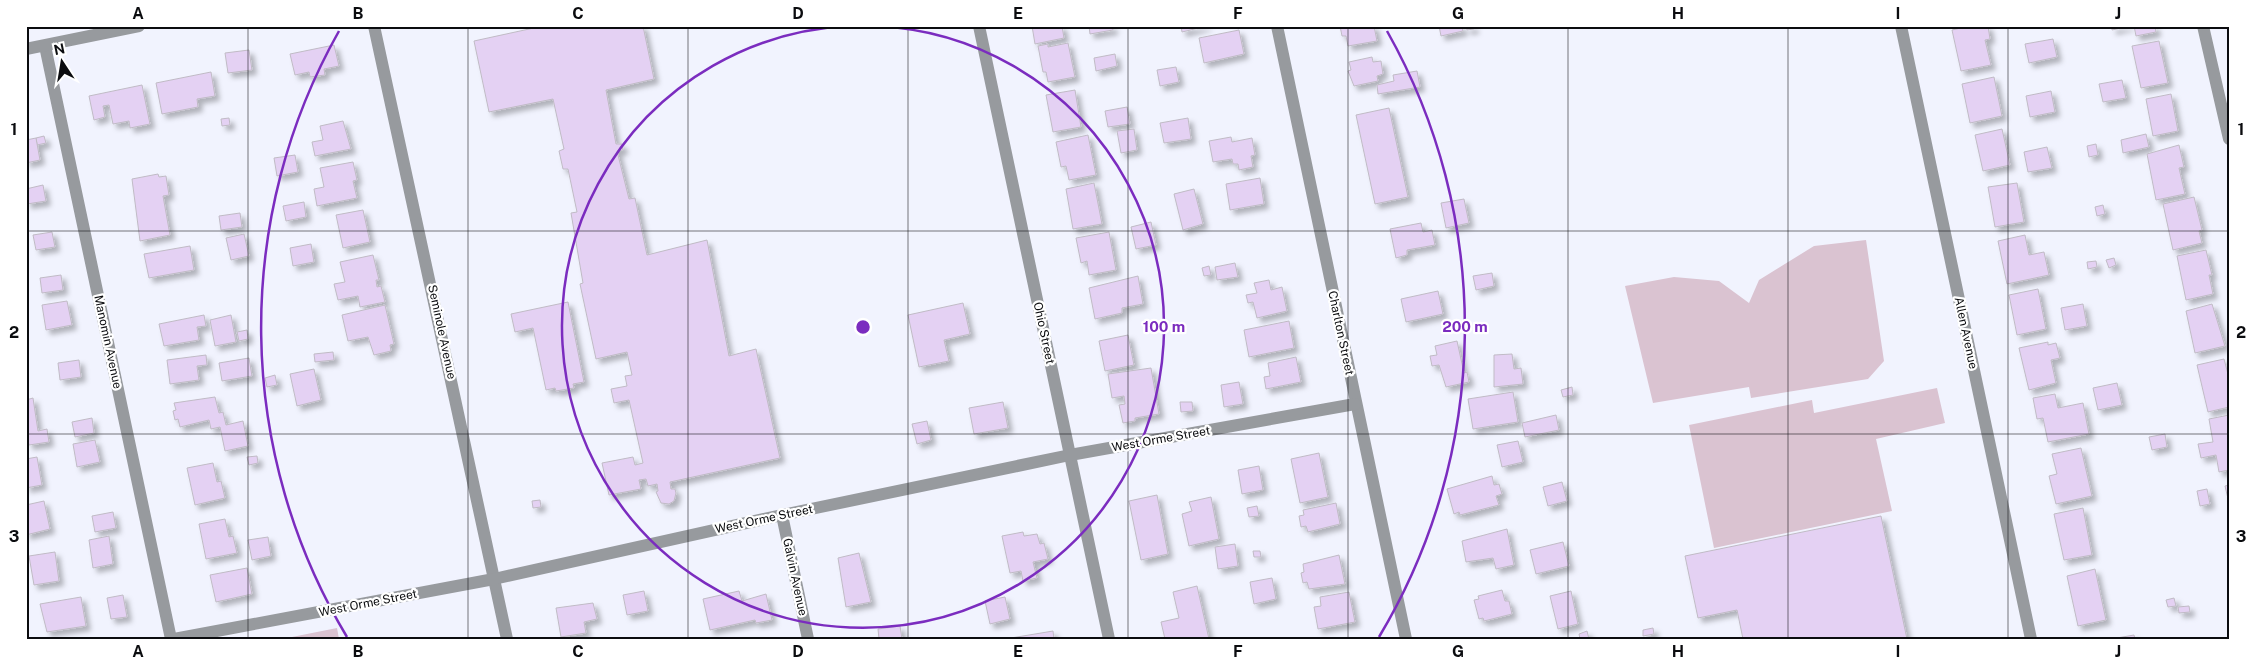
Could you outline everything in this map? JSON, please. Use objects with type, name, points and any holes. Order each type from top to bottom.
[{"type":"street","points":[[26,50],[139,26]]},
{"type":"street","name":"Seminole Avenue","points":[[374,26],[507,639]]},
{"type":"street","name":"Ohio Street","points":[[979,26],[1109,639]]},
{"type":"street","name":"Charlton Street","points":[[1277,26],[1406,639]]},
{"type":"street","name":"Allen Avenue","points":[[1901,26],[2031,639]]},
{"type":"street","points":[[2204,26],[2229,140]]},
{"type":"street","name":"Manomin Avenue","points":[[45,46],[173,639]]},
{"type":"street","name":"West Orme Street","points":[[173,639],[494,578],[1070,455],[1356,404]]},
{"type":"street","name":"Galvin Avenue","points":[[782,515],[808,639]]},
{"type":"shaded area","points":[[1866,240],[1884,361],[1868,379],[1751,398],[1749,387],[1653,403],[1625,286],[1674,277],[1719,281],[1749,303],[1759,280],[1814,246]]},
{"type":"shaded area","points":[[1937,388],[1945,423],[1876,439],[1892,511],[1714,548],[1689,425],[1812,400],[1814,413]]},
{"type":"shaded area","points":[[337,628],[339,639],[282,639]]},
{"type":"building","points":[[543,26],[643,26],[654,79],[606,90],[616,144],[622,144],[623,150],[617,151],[629,199],[635,198],[647,255],[707,240],[729,356],[756,349],[780,458],[670,482],[671,489],[675,489],[676,493],[674,501],[669,504],[661,503],[656,492],[658,491],[657,484],[648,486],[646,479],[639,480],[641,489],[609,495],[602,463],[633,457],[635,465],[643,463],[629,400],[614,403],[611,389],[627,386],[625,376],[632,375],[627,352],[596,359],[580,284],[583,283],[571,213],[577,212],[568,169],[563,169],[559,151],[564,149],[553,99],[489,112],[474,41]]},
{"type":"building","points":[[1032,26],[1062,26],[1064,38],[1035,44]]},
{"type":"building","points":[[1089,26],[1113,26],[1113,30],[1090,34]]},
{"type":"building","points":[[1181,26],[1207,26],[1182,32]]},
{"type":"building","points":[[1340,26],[1374,26],[1377,41],[1348,46],[1346,36],[1342,36]]},
{"type":"building","points":[[1439,26],[1462,26],[1463,31],[1441,36]]},
{"type":"building","points":[[1466,26],[1474,26],[1474,29],[1467,30]]},
{"type":"building","points":[[1969,26],[1988,26],[1990,39],[1985,40],[1991,65],[1961,71],[1952,30]]},
{"type":"building","points":[[2112,26],[2130,26],[2112,30]]},
{"type":"building","points":[[2134,26],[2155,26],[2156,32],[2136,36]]},
{"type":"building","points":[[1239,30],[1244,54],[1204,63],[1199,38]]},
{"type":"building","points":[[2053,39],[2057,57],[2029,63],[2025,44]]},
{"type":"building","points":[[2159,41],[2168,83],[2141,88],[2132,46]]},
{"type":"building","points":[[1068,43],[1075,77],[1048,82],[1046,72],[1043,72],[1038,46],[1048,44],[1048,47]]},
{"type":"building","points":[[334,45],[339,66],[324,69],[325,75],[310,77],[309,72],[295,75],[290,54]]},
{"type":"building","points":[[249,50],[252,70],[228,73],[225,53]]},
{"type":"building","points":[[1115,54],[1117,66],[1096,71],[1094,58]]},
{"type":"building","points":[[1372,57],[1373,62],[1381,61],[1383,74],[1377,76],[1378,81],[1354,86],[1348,71],[1351,70],[1349,62]]},
{"type":"building","points":[[1176,67],[1179,82],[1160,86],[1157,70]]},
{"type":"building","points":[[1417,71],[1420,87],[1378,94],[1377,85],[1394,81],[1393,75]]},
{"type":"building","points":[[211,72],[215,96],[197,99],[198,107],[162,114],[156,83]]},
{"type":"building","points":[[1994,77],[2002,116],[1970,123],[1962,84]]},
{"type":"building","points":[[2122,80],[2126,98],[2103,102],[2099,84]]},
{"type":"building","points":[[142,85],[150,124],[130,128],[129,121],[113,124],[109,105],[103,106],[105,117],[94,120],[89,96]]},
{"type":"building","points":[[1075,90],[1081,127],[1053,132],[1046,95]]},
{"type":"building","points":[[2051,91],[2055,112],[2030,117],[2026,96]]},
{"type":"building","points":[[2171,94],[2178,131],[2153,136],[2146,99]]},
{"type":"building","points":[[1127,107],[1130,124],[1108,127],[1105,111]]},
{"type":"building","points":[[1389,108],[1408,197],[1375,204],[1356,115]]},
{"type":"building","points":[[229,118],[230,125],[222,126],[221,119]]},
{"type":"building","points":[[1188,118],[1191,139],[1164,143],[1160,123]]},
{"type":"building","points":[[343,121],[351,149],[315,156],[312,142],[323,140],[320,126]]},
{"type":"building","points":[[1134,129],[1137,150],[1121,153],[1117,131]]},
{"type":"building","points":[[2002,129],[2010,165],[1983,171],[1975,135]]},
{"type":"building","points":[[2146,134],[2149,147],[2123,153],[2121,140]]},
{"type":"building","points":[[1088,135],[1096,175],[1069,180],[1066,166],[1061,167],[1056,142]]},
{"type":"building","points":[[44,136],[46,143],[37,145],[36,138]]},
{"type":"building","points":[[1231,137],[1232,142],[1252,138],[1255,155],[1251,156],[1253,167],[1239,170],[1238,164],[1233,164],[1232,159],[1213,162],[1209,141]]},
{"type":"building","points":[[36,138],[40,160],[26,163],[26,140]]},
{"type":"building","points":[[2096,144],[2098,155],[2089,157],[2087,146]]},
{"type":"building","points":[[2179,145],[2184,167],[2179,168],[2185,194],[2156,200],[2147,154]]},
{"type":"building","points":[[2047,147],[2052,168],[2028,172],[2024,152]]},
{"type":"building","points":[[295,155],[298,172],[277,176],[274,158]]},
{"type":"building","points":[[353,162],[357,180],[353,181],[357,198],[317,206],[314,189],[324,187],[320,168]]},
{"type":"building","points":[[158,174],[159,177],[166,176],[169,195],[163,196],[170,235],[140,241],[132,179]]},
{"type":"building","points":[[1260,178],[1264,204],[1230,210],[1226,184]]},
{"type":"building","points":[[1094,183],[1102,224],[1073,229],[1066,189]]},
{"type":"building","points":[[2017,183],[2024,222],[1995,227],[1988,187]]},
{"type":"building","points":[[43,185],[46,201],[27,204],[26,189]]},
{"type":"building","points":[[1194,189],[1203,224],[1183,230],[1174,194]]},
{"type":"building","points":[[2194,197],[2202,230],[2199,231],[2202,243],[2173,250],[2163,204]]},
{"type":"building","points":[[1464,199],[1469,223],[1446,228],[1441,203]]},
{"type":"building","points":[[304,202],[306,217],[286,221],[283,206]]},
{"type":"building","points":[[2103,205],[2105,214],[2097,216],[2095,207]]},
{"type":"building","points":[[363,210],[370,242],[343,248],[336,215]]},
{"type":"building","points":[[240,213],[242,227],[221,230],[219,216]]},
{"type":"building","points":[[1151,222],[1156,245],[1136,249],[1131,227]]},
{"type":"building","points":[[1421,223],[1423,232],[1432,230],[1435,245],[1407,250],[1407,255],[1396,258],[1390,229]]},
{"type":"building","points":[[52,232],[55,247],[36,250],[33,235]]},
{"type":"building","points":[[1109,232],[1116,270],[1089,275],[1087,261],[1081,263],[1076,238]]},
{"type":"building","points":[[244,234],[249,256],[231,260],[226,238]]},
{"type":"building","points":[[2025,235],[2029,255],[2044,252],[2049,275],[2007,284],[1998,241]]},
{"type":"building","points":[[311,244],[314,262],[293,266],[290,248]]},
{"type":"building","points":[[190,246],[194,270],[149,278],[144,254]]},
{"type":"building","points":[[2206,250],[2212,275],[2209,275],[2213,294],[2186,300],[2177,256]]},
{"type":"building","points":[[373,255],[379,280],[376,280],[377,287],[381,286],[385,302],[360,307],[358,296],[338,300],[334,284],[345,282],[340,262]]},
{"type":"building","points":[[2114,258],[2116,265],[2109,268],[2106,260]]},
{"type":"building","points":[[2096,261],[2097,267],[2088,269],[2087,262]]},
{"type":"building","points":[[1235,263],[1238,277],[1217,280],[1215,267]]},
{"type":"building","points":[[1209,266],[1211,275],[1204,276],[1202,268]]},
{"type":"building","points":[[1492,273],[1494,286],[1476,290],[1473,276]]},
{"type":"building","points":[[61,275],[63,290],[42,293],[40,278]]},
{"type":"building","points":[[1138,276],[1143,304],[1122,308],[1122,313],[1095,319],[1089,288]]},
{"type":"building","points":[[1269,280],[1271,290],[1282,287],[1287,311],[1257,318],[1253,302],[1248,303],[1246,295],[1257,293],[1254,283]]},
{"type":"building","points":[[2038,289],[2046,329],[2017,335],[2009,295]]},
{"type":"building","points":[[1438,291],[1443,314],[1406,322],[1401,299]]},
{"type":"building","points":[[67,301],[72,325],[46,330],[42,305]]},
{"type":"building","points":[[568,302],[584,382],[573,384],[574,388],[556,391],[555,388],[546,390],[533,328],[515,332],[511,314]]},
{"type":"building","points":[[963,303],[970,334],[944,340],[949,361],[919,367],[908,315]]},
{"type":"building","points":[[2083,304],[2087,326],[2065,330],[2061,308]]},
{"type":"building","points":[[2212,304],[2225,346],[2195,353],[2186,311]]},
{"type":"building","points":[[385,305],[394,344],[390,345],[391,351],[374,355],[368,337],[348,341],[342,315]]},
{"type":"building","points":[[204,315],[206,326],[197,327],[199,340],[164,346],[159,324]]},
{"type":"building","points":[[231,315],[236,342],[215,346],[210,320]]},
{"type":"building","points":[[1289,321],[1294,348],[1249,357],[1244,330]]},
{"type":"building","points":[[247,330],[248,339],[239,341],[237,332]]},
{"type":"building","points":[[1128,335],[1134,365],[1105,371],[1099,341]]},
{"type":"building","points":[[1457,341],[1464,373],[1467,372],[1469,382],[1446,387],[1439,365],[1432,366],[1430,356],[1437,355],[1435,346]]},
{"type":"building","points":[[2048,342],[2048,345],[2056,343],[2060,358],[2051,360],[2056,383],[2029,390],[2019,348]]},
{"type":"building","points":[[333,352],[334,360],[315,362],[314,354]]},
{"type":"building","points":[[1512,354],[1514,369],[1521,368],[1523,384],[1494,387],[1494,355]]},
{"type":"building","points":[[206,355],[207,365],[197,366],[199,380],[170,384],[167,360]]},
{"type":"building","points":[[1296,357],[1301,382],[1266,389],[1264,377],[1270,376],[1268,363]]},
{"type":"building","points":[[249,358],[252,376],[222,381],[219,363]]},
{"type":"building","points":[[2224,359],[2229,378],[2229,407],[2208,412],[2197,365]]},
{"type":"building","points":[[79,360],[81,377],[60,380],[58,363]]},
{"type":"building","points":[[1151,368],[1159,414],[1135,418],[1135,421],[1123,423],[1119,405],[1125,404],[1124,396],[1112,398],[1108,374]]},
{"type":"building","points":[[314,369],[321,400],[297,406],[290,374]]},
{"type":"building","points":[[275,375],[277,385],[267,387],[265,378]]},
{"type":"building","points":[[1239,382],[1243,404],[1224,407],[1221,385]]},
{"type":"building","points":[[2117,383],[2122,405],[2098,410],[2093,388]]},
{"type":"building","points":[[1572,387],[1573,395],[1563,397],[1561,390]]},
{"type":"building","points":[[1513,392],[1518,422],[1473,429],[1468,399]]},
{"type":"building","points":[[2055,394],[2058,408],[2083,403],[2089,434],[2048,442],[2043,418],[2037,419],[2033,398]]},
{"type":"building","points":[[215,397],[219,413],[223,412],[226,425],[243,421],[248,446],[225,451],[220,427],[211,429],[209,420],[180,427],[178,419],[175,420],[173,411],[176,410],[174,403]]},
{"type":"building","points":[[33,398],[38,431],[47,429],[49,442],[29,445],[26,433],[26,400]]},
{"type":"building","points":[[1003,402],[1008,428],[974,434],[969,408]]},
{"type":"building","points":[[1180,402],[1192,402],[1193,411],[1181,412]]},
{"type":"building","points":[[1556,415],[1559,430],[1525,437],[1522,423]]},
{"type":"building","points":[[2229,415],[2229,470],[2219,472],[2216,455],[2201,458],[2198,444],[2213,442],[2209,419]]},
{"type":"building","points":[[92,418],[94,433],[75,437],[72,422]]},
{"type":"building","points":[[927,421],[931,440],[917,444],[912,424]]},
{"type":"building","points":[[2165,434],[2167,447],[2152,450],[2149,437]]},
{"type":"building","points":[[95,440],[100,462],[77,467],[73,444]]},
{"type":"building","points":[[1518,441],[1523,462],[1502,467],[1497,445]]},
{"type":"building","points":[[2081,448],[2092,496],[2056,504],[2049,476],[2057,474],[2052,454]]},
{"type":"building","points":[[1319,453],[1328,497],[1300,503],[1291,459]]},
{"type":"building","points":[[257,456],[258,463],[249,465],[247,457]]},
{"type":"building","points":[[37,457],[42,485],[26,488],[26,459]]},
{"type":"building","points":[[213,463],[217,482],[221,481],[225,498],[195,505],[187,468]]},
{"type":"building","points":[[1259,466],[1263,490],[1242,494],[1238,470]]},
{"type":"building","points":[[1492,476],[1494,485],[1499,484],[1502,494],[1496,496],[1499,505],[1460,515],[1459,512],[1454,514],[1447,489]]},
{"type":"building","points":[[1562,482],[1567,501],[1548,506],[1543,487]]},
{"type":"building","points":[[2229,485],[2229,503],[2225,486]]},
{"type":"building","points":[[2207,489],[2210,504],[2200,506],[2197,491]]},
{"type":"building","points":[[1157,495],[1168,554],[1141,560],[1129,501]]},
{"type":"building","points":[[1211,497],[1219,539],[1189,546],[1182,514],[1192,511],[1189,502]]},
{"type":"building","points":[[540,500],[541,507],[533,508],[532,501]]},
{"type":"building","points":[[44,501],[50,529],[26,535],[26,505]]},
{"type":"building","points":[[1336,503],[1340,524],[1308,532],[1306,526],[1301,527],[1299,516],[1304,515],[1303,510]]},
{"type":"building","points":[[1257,506],[1259,516],[1249,517],[1247,508]]},
{"type":"building","points":[[2083,508],[2092,555],[2064,560],[2054,514]]},
{"type":"building","points":[[113,512],[116,528],[95,532],[92,516]]},
{"type":"building","points":[[1881,516],[1907,639],[1743,639],[1737,610],[1698,618],[1685,556]]},
{"type":"building","points":[[225,519],[229,537],[233,536],[237,553],[206,559],[199,524]]},
{"type":"building","points":[[1507,529],[1514,565],[1496,569],[1493,558],[1466,562],[1462,541]]},
{"type":"building","points":[[1023,532],[1024,536],[1037,534],[1040,544],[1044,543],[1048,559],[1033,562],[1037,578],[1023,581],[1021,571],[1010,573],[1002,536]]},
{"type":"building","points":[[109,536],[113,564],[93,568],[89,540]]},
{"type":"building","points":[[268,537],[271,556],[252,560],[248,540]]},
{"type":"building","points":[[1563,542],[1569,566],[1536,574],[1530,550]]},
{"type":"building","points":[[1235,544],[1238,566],[1218,569],[1215,547]]},
{"type":"building","points":[[1253,551],[1260,551],[1261,557],[1254,557]]},
{"type":"building","points":[[55,552],[59,581],[34,585],[29,556]]},
{"type":"building","points":[[859,553],[871,602],[846,607],[838,558]]},
{"type":"building","points":[[1339,555],[1345,584],[1309,589],[1307,582],[1303,583],[1301,573],[1304,572],[1303,564]]},
{"type":"building","points":[[247,568],[252,594],[216,602],[210,575]]},
{"type":"building","points":[[2095,569],[2106,620],[2078,626],[2067,576]]},
{"type":"building","points":[[1272,578],[1276,599],[1254,604],[1250,582]]},
{"type":"building","points":[[1197,586],[1209,639],[1165,639],[1161,622],[1179,618],[1173,592]]},
{"type":"building","points":[[1502,590],[1505,601],[1509,601],[1512,614],[1484,621],[1483,618],[1479,619],[1474,600],[1479,599],[1478,596]]},
{"type":"building","points":[[644,591],[648,611],[627,615],[623,595]]},
{"type":"building","points":[[739,591],[742,601],[766,594],[772,620],[756,623],[755,620],[710,630],[703,599]]},
{"type":"building","points":[[1571,591],[1578,624],[1558,629],[1550,596]]},
{"type":"building","points":[[1349,592],[1355,622],[1318,629],[1314,607],[1321,606],[1320,597]]},
{"type":"building","points":[[123,595],[127,617],[111,619],[107,598]]},
{"type":"building","points":[[81,597],[86,626],[47,632],[40,604]]},
{"type":"building","points":[[1005,597],[1010,619],[990,624],[985,601]]},
{"type":"building","points":[[2174,598],[2176,606],[2168,607],[2166,600]]},
{"type":"building","points":[[593,603],[597,619],[584,622],[586,633],[561,637],[556,608]]},
{"type":"building","points":[[2189,606],[2190,612],[2179,613],[2178,607]]},
{"type":"building","points":[[900,626],[902,639],[879,639],[878,629]]},
{"type":"building","points":[[1653,628],[1654,634],[1643,636],[1643,630]]},
{"type":"building","points":[[1053,631],[1054,639],[1011,639],[1011,638]]},
{"type":"building","points":[[1587,631],[1589,639],[1580,639],[1579,634]]},
{"type":"building","points":[[2134,635],[2135,639],[2111,639]]}]
